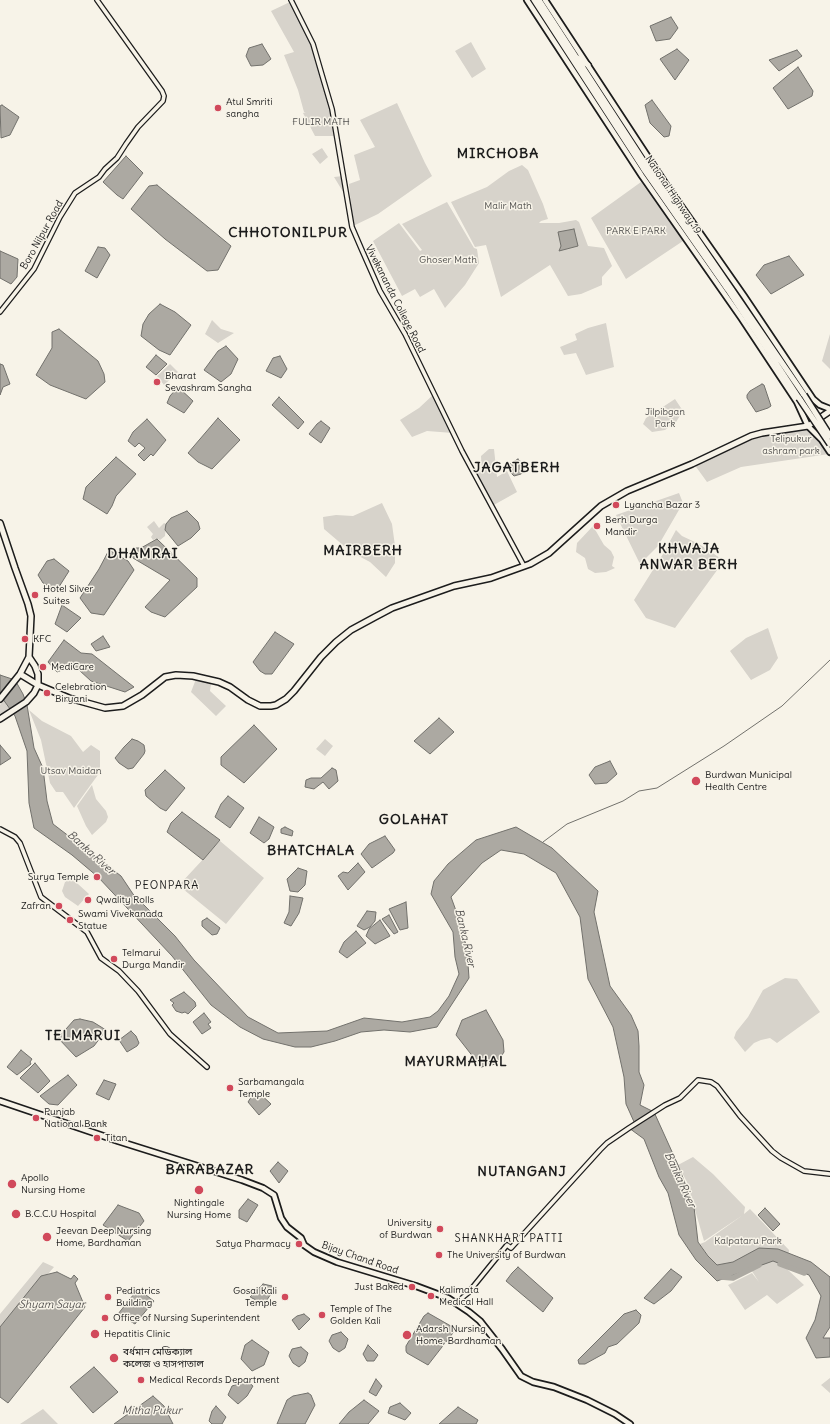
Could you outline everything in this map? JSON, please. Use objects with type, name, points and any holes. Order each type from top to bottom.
[{"type":"highway","name":"National Highway 19","points":[[534,0],[574,58],[639,162],[802,396]]},
{"type":"highway","points":[[539,0],[574,58],[588,65]]},
{"type":"highway","points":[[572,69],[574,58]]},
{"type":"highway","points":[[802,396],[830,436]]},
{"type":"highway","points":[[802,396],[830,444]]},
{"type":"highway","points":[[18,677],[78,701],[111,708],[129,703],[165,678],[183,674],[219,682],[230,687],[255,704],[260,706],[271,706],[281,702],[294,691],[321,657],[345,634],[387,610],[448,588],[491,578],[524,566],[545,556],[601,506],[634,487],[692,464],[751,436],[808,426],[830,410]]},
{"type":"highway","points":[[0,523],[30,610],[31,620],[29,657],[18,677],[0,699]]},
{"type":"highway","points":[[1,718],[32,697],[38,685],[37,670],[29,657]]},
{"type":"main road","points":[[527,0],[642,176],[797,402],[808,426],[822,440],[830,452]]},
{"type":"main road","points":[[545,0],[665,183],[744,296],[812,398],[820,406],[830,410]]},
{"type":"main road","name":"Bijay Chand Road","points":[[0,1102],[20,1111],[34,1113],[263,1188],[274,1195],[281,1218],[287,1227],[301,1238],[304,1245],[319,1255],[431,1291],[448,1298],[480,1321],[521,1376],[532,1382],[554,1387],[587,1400],[608,1410],[630,1424]]},
{"type":"street","name":"Boro Nilpur Road","points":[[0,312],[34,269],[60,217],[75,193],[99,177],[117,158],[138,127],[163,101],[164,96],[162,91],[97,0]]},
{"type":"street","name":"Vivekananda College Road","points":[[291,0],[313,44],[332,109],[352,227],[378,287],[405,334],[462,451],[524,566]]},
{"type":"street","points":[[0,829],[15,837],[20,843],[41,897],[87,932],[101,958],[119,971],[138,991],[170,1034],[207,1066]]},
{"type":"street","points":[[461,1306],[460,1302],[462,1298],[468,1294],[507,1245],[511,1248],[600,1150],[629,1128],[665,1105],[680,1098],[698,1080],[711,1082],[717,1086],[740,1116],[772,1151],[781,1158],[804,1171],[830,1174]]},
{"type":"green space","name":"FULIR MATH","points":[[290,2],[307,32],[313,47],[332,109],[336,136],[315,136],[303,113],[306,112],[304,112],[298,90],[284,55],[294,52],[271,11]]},
{"type":"green space","points":[[471,42],[486,69],[472,78],[455,51]]},
{"type":"green space","points":[[397,103],[432,176],[378,214],[353,226],[349,184],[360,180],[354,155],[375,147],[360,120]]},
{"type":"green space","points":[[322,148],[328,157],[320,164],[312,154]]},
{"type":"green space","name":"Malir Math","points":[[522,165],[528,170],[548,219],[539,223],[559,223],[576,220],[579,222],[588,246],[604,248],[612,266],[602,277],[602,285],[581,294],[568,296],[550,265],[501,297],[486,245],[475,247],[451,202],[487,187],[509,171]]},
{"type":"green space","points":[[343,176],[345,195],[334,177]]},
{"type":"green space","name":"PARK E PARK","points":[[641,182],[683,241],[626,279],[591,218]]},
{"type":"green space","name":"Ghoser Math","points":[[447,202],[474,248],[477,249],[479,263],[465,285],[445,308],[434,289],[420,297],[415,289],[402,296],[373,241],[399,223],[420,251],[422,250],[402,224]]},
{"type":"green space","points":[[212,320],[221,329],[234,333],[218,343],[205,334]]},
{"type":"green space","points":[[606,323],[614,367],[586,375],[576,353],[564,355],[560,347],[577,340],[575,334],[588,328]]},
{"type":"green space","points":[[830,334],[830,369],[822,361]]},
{"type":"green space","points":[[170,364],[178,372],[164,385],[157,376]]},
{"type":"green space","points":[[434,394],[453,433],[427,431],[412,437],[400,420],[419,408]]},
{"type":"green space","name":"Jilpibgan Park","points":[[675,399],[683,411],[676,422],[665,430],[652,432],[643,424],[646,418]]},
{"type":"green space","name":"Telipukur ashram park","points":[[808,427],[829,454],[741,467],[707,482],[694,464],[752,436]]},
{"type":"green space","points":[[489,449],[494,449],[497,477],[507,471],[517,492],[492,506],[472,471],[482,472],[481,456]]},
{"type":"green space","points":[[679,493],[683,503],[658,546],[640,564],[616,515]]},
{"type":"green space","points":[[382,503],[392,524],[395,546],[395,563],[386,577],[370,562],[351,552],[324,529],[323,517],[336,515],[353,516]]},
{"type":"green space","points":[[154,521],[159,528],[164,523],[166,524],[165,536],[160,540],[157,538],[153,540],[151,537],[153,534],[147,527]]},
{"type":"green space","points":[[593,526],[604,545],[611,551],[614,557],[612,566],[615,568],[606,572],[595,573],[588,569],[585,558],[576,552],[577,543]]},
{"type":"green space","points":[[676,530],[682,536],[699,544],[723,560],[723,562],[675,628],[646,618],[634,600],[663,554]]},
{"type":"green space","points":[[768,628],[778,658],[770,670],[751,680],[730,651],[746,638]]},
{"type":"green space","points":[[196,679],[211,684],[210,691],[226,706],[216,716],[191,692]]},
{"type":"green space","points":[[4,700],[11,709],[0,716],[0,705]]},
{"type":"green space","name":"Utsav Maidan","points":[[29,710],[42,721],[71,736],[83,752],[91,745],[100,751],[100,772],[74,808],[63,792],[56,792],[50,783],[41,740]]},
{"type":"green space","points":[[325,739],[333,746],[325,756],[316,749]]},
{"type":"green space","points":[[92,785],[96,799],[106,811],[108,817],[106,822],[92,835],[77,806]]},
{"type":"green space","points":[[220,841],[264,878],[226,924],[183,889],[181,883]]},
{"type":"green space","points":[[70,879],[89,894],[78,906],[65,897],[62,891],[65,882]]},
{"type":"green space","points":[[785,978],[797,979],[820,1012],[777,1043],[770,1038],[761,1040],[754,1043],[745,1052],[734,1038],[736,1032],[748,1017],[763,990]]},
{"type":"green space","name":"Kalpataru Park","points":[[693,1157],[713,1174],[745,1207],[744,1214],[750,1209],[789,1250],[787,1269],[804,1285],[777,1304],[767,1295],[745,1310],[728,1285],[752,1273],[759,1282],[748,1265],[720,1269],[700,1244],[743,1215],[704,1241],[687,1182],[678,1165]]},
{"type":"green space","points":[[43,1262],[54,1267],[0,1330],[0,1314]]},
{"type":"green space","points":[[830,1378],[830,1393],[821,1385]]},
{"type":"green space","points":[[43,1409],[58,1424],[20,1424]]},
{"type":"water","points":[[671,17],[678,28],[670,39],[656,41],[650,26]]},
{"type":"water","points":[[262,44],[271,59],[263,65],[251,66],[246,56],[249,48]]},
{"type":"water","points":[[677,49],[689,60],[675,80],[660,59]]},
{"type":"water","points":[[797,50],[802,56],[779,71],[769,60]]},
{"type":"water","points":[[798,67],[813,91],[812,96],[788,109],[773,88]]},
{"type":"water","points":[[652,100],[671,126],[669,136],[664,137],[650,123],[645,105]]},
{"type":"water","points":[[2,105],[19,117],[10,135],[1,138],[0,106]]},
{"type":"water","points":[[126,156],[143,173],[123,199],[103,182]]},
{"type":"water","points":[[157,185],[231,246],[218,270],[207,271],[165,239],[131,209],[149,186]]},
{"type":"water","points":[[574,229],[578,246],[559,251],[561,246],[558,232]]},
{"type":"water","points":[[98,247],[105,248],[110,255],[97,278],[85,271]]},
{"type":"water","points":[[0,251],[18,259],[17,277],[11,284],[0,278]]},
{"type":"water","points":[[789,256],[804,275],[771,294],[756,275],[764,265]]},
{"type":"water","points":[[160,304],[175,312],[191,325],[170,355],[159,350],[141,336],[143,324],[149,314]]},
{"type":"water","points":[[59,329],[98,361],[104,374],[105,382],[86,399],[50,385],[36,375],[52,348],[52,332]]},
{"type":"water","points":[[226,346],[238,359],[231,374],[221,382],[204,370],[218,351]]},
{"type":"water","points":[[156,355],[167,364],[156,375],[146,367]]},
{"type":"water","points":[[280,356],[287,369],[281,378],[266,371],[273,358]]},
{"type":"water","points":[[0,364],[3,365],[10,384],[3,387],[0,395]]},
{"type":"water","points":[[762,384],[764,385],[771,406],[756,412],[747,398],[747,395],[750,391]]},
{"type":"water","points":[[178,387],[193,401],[184,413],[167,403],[170,396]]},
{"type":"water","points":[[279,397],[304,422],[298,429],[272,405]]},
{"type":"water","points":[[218,418],[240,440],[212,469],[198,462],[188,453]]},
{"type":"water","points":[[147,419],[166,440],[153,456],[151,454],[144,461],[138,455],[145,448],[139,443],[135,447],[128,441],[133,432]]},
{"type":"water","points":[[321,421],[330,428],[321,443],[309,434]]},
{"type":"water","points":[[116,457],[136,474],[116,496],[107,514],[83,499],[86,487]]},
{"type":"water","points":[[518,459],[519,461],[523,462],[527,469],[521,474],[514,476],[509,471],[508,465]]},
{"type":"water","points":[[187,511],[198,522],[200,529],[191,538],[178,546],[165,530],[166,524],[171,518]]},
{"type":"water","points":[[157,539],[197,578],[197,587],[165,617],[151,612],[145,607],[170,580],[133,558],[131,553],[134,548],[141,548]]},
{"type":"water","points":[[109,550],[128,561],[134,570],[104,615],[91,613],[80,598],[99,569]]},
{"type":"water","points":[[54,559],[69,571],[57,590],[43,583],[38,575],[47,561]]},
{"type":"water","points":[[62,605],[81,618],[67,632],[55,624]]},
{"type":"water","points":[[275,632],[294,644],[272,674],[265,674],[260,671],[253,662]]},
{"type":"water","points":[[103,636],[110,647],[96,651],[91,644]]},
{"type":"water","points":[[64,640],[81,653],[92,654],[134,687],[125,692],[91,681],[72,666],[57,672],[48,662]]},
{"type":"water","points":[[0,675],[15,680],[27,705],[34,748],[43,768],[47,801],[53,824],[121,876],[133,894],[175,936],[194,960],[248,1017],[278,1033],[327,1031],[364,1018],[402,1022],[430,1017],[438,1011],[449,996],[459,974],[455,957],[453,932],[431,894],[434,881],[448,864],[476,840],[516,827],[552,848],[598,891],[594,912],[610,986],[631,1015],[638,1031],[639,1072],[644,1085],[640,1105],[654,1112],[678,1165],[694,1207],[698,1242],[708,1256],[717,1265],[733,1262],[759,1248],[778,1249],[811,1262],[830,1277],[830,1327],[823,1338],[830,1338],[830,1357],[816,1358],[806,1338],[815,1320],[821,1296],[809,1275],[773,1261],[717,1281],[696,1260],[679,1235],[668,1193],[659,1177],[644,1139],[629,1128],[635,1124],[626,1104],[624,1077],[613,1027],[588,979],[580,917],[556,873],[524,854],[501,850],[482,863],[451,897],[467,949],[469,978],[437,1027],[410,1032],[384,1030],[361,1032],[311,1047],[295,1047],[263,1039],[240,1027],[211,1005],[172,956],[98,877],[72,855],[34,828],[29,803],[27,751],[15,716],[0,695]]},
{"type":"water","points":[[439,718],[454,732],[430,754],[414,741]]},
{"type":"water","points":[[254,725],[277,749],[244,783],[221,765],[221,757]]},
{"type":"water","points":[[132,739],[144,745],[145,751],[133,768],[128,769],[119,763],[115,758]]},
{"type":"water","points":[[0,745],[11,758],[0,765]]},
{"type":"water","points":[[610,761],[617,774],[607,783],[595,784],[589,775],[595,767]]},
{"type":"water","points":[[332,768],[336,770],[338,781],[329,789],[323,782],[314,789],[305,787],[306,780],[311,778],[321,778]]},
{"type":"water","points":[[165,770],[185,788],[166,811],[146,796],[145,790]]},
{"type":"water","points":[[228,796],[244,808],[230,828],[215,817],[221,804]]},
{"type":"water","points":[[182,812],[220,840],[203,860],[167,832],[171,823]]},
{"type":"water","points":[[259,817],[274,827],[269,839],[264,843],[250,833]]},
{"type":"water","points":[[285,827],[293,831],[292,836],[281,833],[281,829]]},
{"type":"water","points":[[385,836],[395,850],[372,868],[361,854],[369,844]]},
{"type":"water","points":[[358,863],[365,872],[348,890],[338,876],[343,872],[348,873]]},
{"type":"water","points":[[298,868],[307,871],[305,885],[298,892],[290,891],[287,879]]},
{"type":"water","points":[[290,896],[303,898],[299,913],[291,926],[284,923],[289,912]]},
{"type":"water","points":[[406,902],[408,928],[400,930],[389,909]]},
{"type":"water","points":[[367,911],[376,912],[375,921],[370,927],[364,930],[357,926]]},
{"type":"water","points":[[389,915],[398,932],[394,934],[382,919]]},
{"type":"water","points":[[207,918],[220,928],[217,934],[212,935],[202,926],[202,921]]},
{"type":"water","points":[[380,920],[390,936],[375,944],[366,936],[369,929]]},
{"type":"water","points":[[356,931],[366,943],[347,958],[339,952],[344,942]]},
{"type":"water","points":[[184,992],[195,1002],[196,1006],[188,1014],[185,1012],[182,1013],[176,1011],[172,1005],[174,1003],[170,1000]]},
{"type":"water","points":[[486,1010],[503,1040],[504,1052],[496,1064],[481,1067],[456,1035],[462,1020]]},
{"type":"water","points":[[204,1013],[211,1022],[208,1024],[211,1028],[202,1034],[193,1022]]},
{"type":"water","points":[[80,1019],[93,1022],[106,1030],[94,1046],[76,1057],[58,1038],[74,1020]]},
{"type":"water","points":[[131,1031],[136,1036],[139,1043],[127,1052],[119,1040]]},
{"type":"water","points":[[21,1050],[32,1059],[30,1062],[31,1064],[17,1075],[7,1067]]},
{"type":"water","points":[[35,1063],[50,1081],[38,1093],[20,1078]]},
{"type":"water","points":[[68,1075],[77,1085],[58,1105],[49,1104],[40,1096]]},
{"type":"water","points":[[104,1080],[116,1084],[109,1100],[96,1094]]},
{"type":"water","points":[[255,1091],[271,1104],[259,1115],[248,1102]]},
{"type":"water","points":[[278,1162],[288,1171],[279,1183],[270,1171]]},
{"type":"water","points":[[248,1199],[258,1205],[247,1222],[239,1218],[239,1210]]},
{"type":"water","points":[[118,1205],[139,1213],[144,1221],[128,1241],[103,1225]]},
{"type":"water","points":[[765,1208],[780,1224],[773,1231],[758,1215]]},
{"type":"water","points":[[518,1267],[553,1298],[543,1312],[506,1281]]},
{"type":"water","points":[[671,1269],[682,1277],[671,1291],[654,1304],[644,1298]]},
{"type":"water","name":"Shyam Sayar","points":[[57,1272],[71,1279],[74,1275],[78,1279],[75,1283],[85,1307],[8,1403],[0,1397],[0,1327],[41,1276]]},
{"type":"water","points":[[263,1284],[272,1286],[272,1292],[267,1300],[262,1303],[250,1297]]},
{"type":"water","points":[[138,1289],[154,1301],[135,1324],[118,1314]]},
{"type":"water","points":[[636,1310],[641,1315],[639,1323],[617,1344],[608,1347],[605,1353],[585,1364],[579,1364],[578,1360],[624,1314]]},
{"type":"water","points":[[428,1313],[456,1329],[428,1365],[407,1353],[406,1346],[424,1316]]},
{"type":"water","points":[[304,1314],[310,1319],[299,1330],[292,1320],[297,1316]]},
{"type":"water","points":[[341,1332],[348,1339],[345,1348],[339,1352],[333,1348],[329,1341],[332,1335]]},
{"type":"water","points":[[252,1340],[269,1352],[264,1365],[252,1371],[241,1359],[245,1345]]},
{"type":"water","points":[[368,1345],[378,1355],[374,1361],[367,1361],[363,1354]]},
{"type":"water","points":[[301,1347],[308,1353],[305,1362],[299,1367],[293,1363],[289,1356],[292,1349]]},
{"type":"water","points":[[94,1367],[118,1392],[93,1413],[70,1387]]},
{"type":"water","points":[[376,1379],[382,1386],[376,1396],[369,1392]]},
{"type":"water","points":[[247,1381],[253,1386],[247,1396],[238,1404],[228,1395],[232,1386]]},
{"type":"water","points":[[308,1393],[311,1395],[315,1405],[305,1424],[277,1424],[287,1400],[293,1396]]},
{"type":"water","name":"Mitha Pukur","points":[[153,1396],[164,1406],[173,1424],[114,1424]]},
{"type":"water","points":[[364,1400],[379,1411],[368,1424],[339,1424],[349,1412]]},
{"type":"water","points":[[400,1403],[411,1413],[405,1420],[388,1413],[390,1407]]},
{"type":"water","points":[[216,1406],[226,1417],[222,1424],[212,1424],[209,1421],[212,1411]]},
{"type":"water","points":[[458,1407],[478,1420],[476,1424],[439,1424]]},
{"type":"waterway","points":[[543,842],[567,824],[623,801],[639,791],[657,788],[724,746],[782,706],[830,660]]},
{"type":"waterway","name":"Banka River","points":[[780,1264],[804,1273]]},
{"type":"waterway","name":"Banka River","points":[[721,1277],[733,1278],[759,1265]]},
{"type":"place","name":"Atul Smriti sangha","points":[[218,108]]},
{"type":"place","name":"Bharat Sevashram Sangha","points":[[157,382]]},
{"type":"place","name":"Lyancha Bazar 3","points":[[616,505]]},
{"type":"place","name":"Berh Durga Mandir","points":[[597,526]]},
{"type":"place","name":"Hotel Silver Suites","points":[[35,595]]},
{"type":"place","name":"KFC","points":[[25,639]]},
{"type":"place","name":"MediCare","points":[[43,667]]},
{"type":"place","name":"Celebration Biryani","points":[[47,693]]},
{"type":"place","name":"Burdwan Municipal Health Centre","points":[[696,781]]},
{"type":"place","name":"Surya Temple","points":[[97,877]]},
{"type":"place","name":"Qwality Rolls","points":[[88,900]]},
{"type":"place","name":"Zafran","points":[[59,906]]},
{"type":"place","name":"Swami Vivekanada Statue","points":[[70,920]]},
{"type":"place","name":"Telmarui Durga Mandir","points":[[114,959]]},
{"type":"place","name":"Sarbamangala Temple","points":[[230,1088]]},
{"type":"place","name":"Punjab National Bank","points":[[36,1118]]},
{"type":"place","name":"Titan","points":[[97,1138]]},
{"type":"place","name":"Apollo Nursing Home","points":[[12,1184]]},
{"type":"place","name":"Nightingale Nursing Home","points":[[199,1190]]},
{"type":"place","name":"B.C.C.U Hospital","points":[[16,1214]]},
{"type":"place","name":"University of Burdwan","points":[[440,1229]]},
{"type":"place","name":"Jeevan Deep Nursing Home, Bardhaman","points":[[47,1237]]},
{"type":"place","name":"Satya Pharmacy","points":[[299,1244]]},
{"type":"place","name":"The University of Burdwan","points":[[439,1255]]},
{"type":"place","name":"Just Baked","points":[[412,1287]]},
{"type":"place","name":"Kalimata Medical Hall","points":[[431,1296]]},
{"type":"place","name":"Pediatrics Building","points":[[108,1297]]},
{"type":"place","name":"Gosai Kali Temple","points":[[285,1297]]},
{"type":"place","name":"Temple of The Golden Kali","points":[[322,1315]]},
{"type":"place","name":"Office of Nursing Superintendent","points":[[105,1318]]},
{"type":"place","name":"Hepatitis Clinic","points":[[95,1334]]},
{"type":"place","name":"Adarsh Nursing Home, Bardhaman","points":[[407,1335]]},
{"type":"place","name":"বর্ধমান মেডিক্যাল কলেজ ও হাসপাতাল","points":[[114,1358]]},
{"type":"place","name":"Medical Records Department","points":[[141,1380]]},
{"type":"district","name":"MIRCHOBA","points":[[498,154]]},
{"type":"district","name":"CHHOTONILPUR","points":[[288,233]]},
{"type":"district","name":"JAGATBERH","points":[[517,468]]},
{"type":"district","name":"MAIRBERH","points":[[363,551]]},
{"type":"district","name":"DHAMRAI","points":[[143,554]]},
{"type":"district","name":"KHWAJA ANWAR BERH","points":[[689,558]]},
{"type":"district","name":"GOLAHAT","points":[[414,820]]},
{"type":"district","name":"BHATCHALA","points":[[311,851]]},
{"type":"district","name":"PEONPARA","points":[[167,886]]},
{"type":"district","name":"TELMARUI","points":[[83,1036]]},
{"type":"district","name":"MAYURMAHAL","points":[[456,1062]]},
{"type":"district","name":"BARABAZAR","points":[[210,1170]]},
{"type":"district","name":"NUTANGANJ","points":[[522,1172]]},
{"type":"district","name":"SHANKHARI PATTI","points":[[509,1239]]}]
